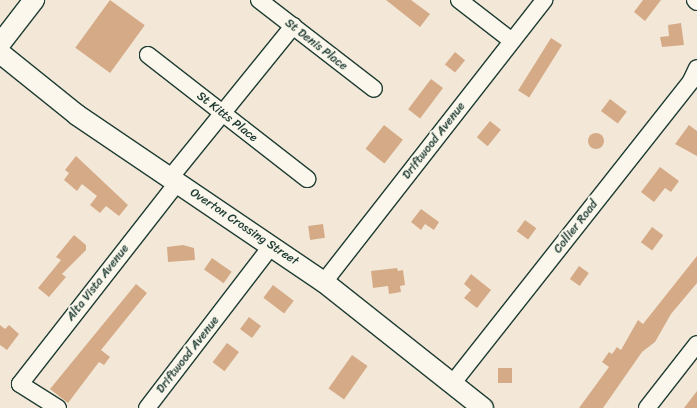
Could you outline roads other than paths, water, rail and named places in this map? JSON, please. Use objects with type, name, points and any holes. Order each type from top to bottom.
[{"type":"main road","points":[[0,44],[34,0]]},
{"type":"main road","name":"Overton Crossing Street","points":[[0,53],[77,115],[272,245],[324,282],[483,408]]},
{"type":"street","name":"St Denis Place","points":[[259,0],[374,90]]},
{"type":"street","points":[[459,0],[512,41]]},
{"type":"street","name":"Driftwood Avenue","points":[[324,282],[544,0]]},
{"type":"street","name":"Alta Vista Avenue","points":[[58,408],[20,384],[174,181],[223,113],[293,26]]},
{"type":"street","name":"St Kitts Place","points":[[148,55],[307,179]]},
{"type":"street","name":"Collier Road","points":[[452,384],[691,81],[697,68]]},
{"type":"street","name":"Driftwood Avenue","points":[[147,408],[272,245]]},
{"type":"street","points":[[647,408],[697,344]]}]
